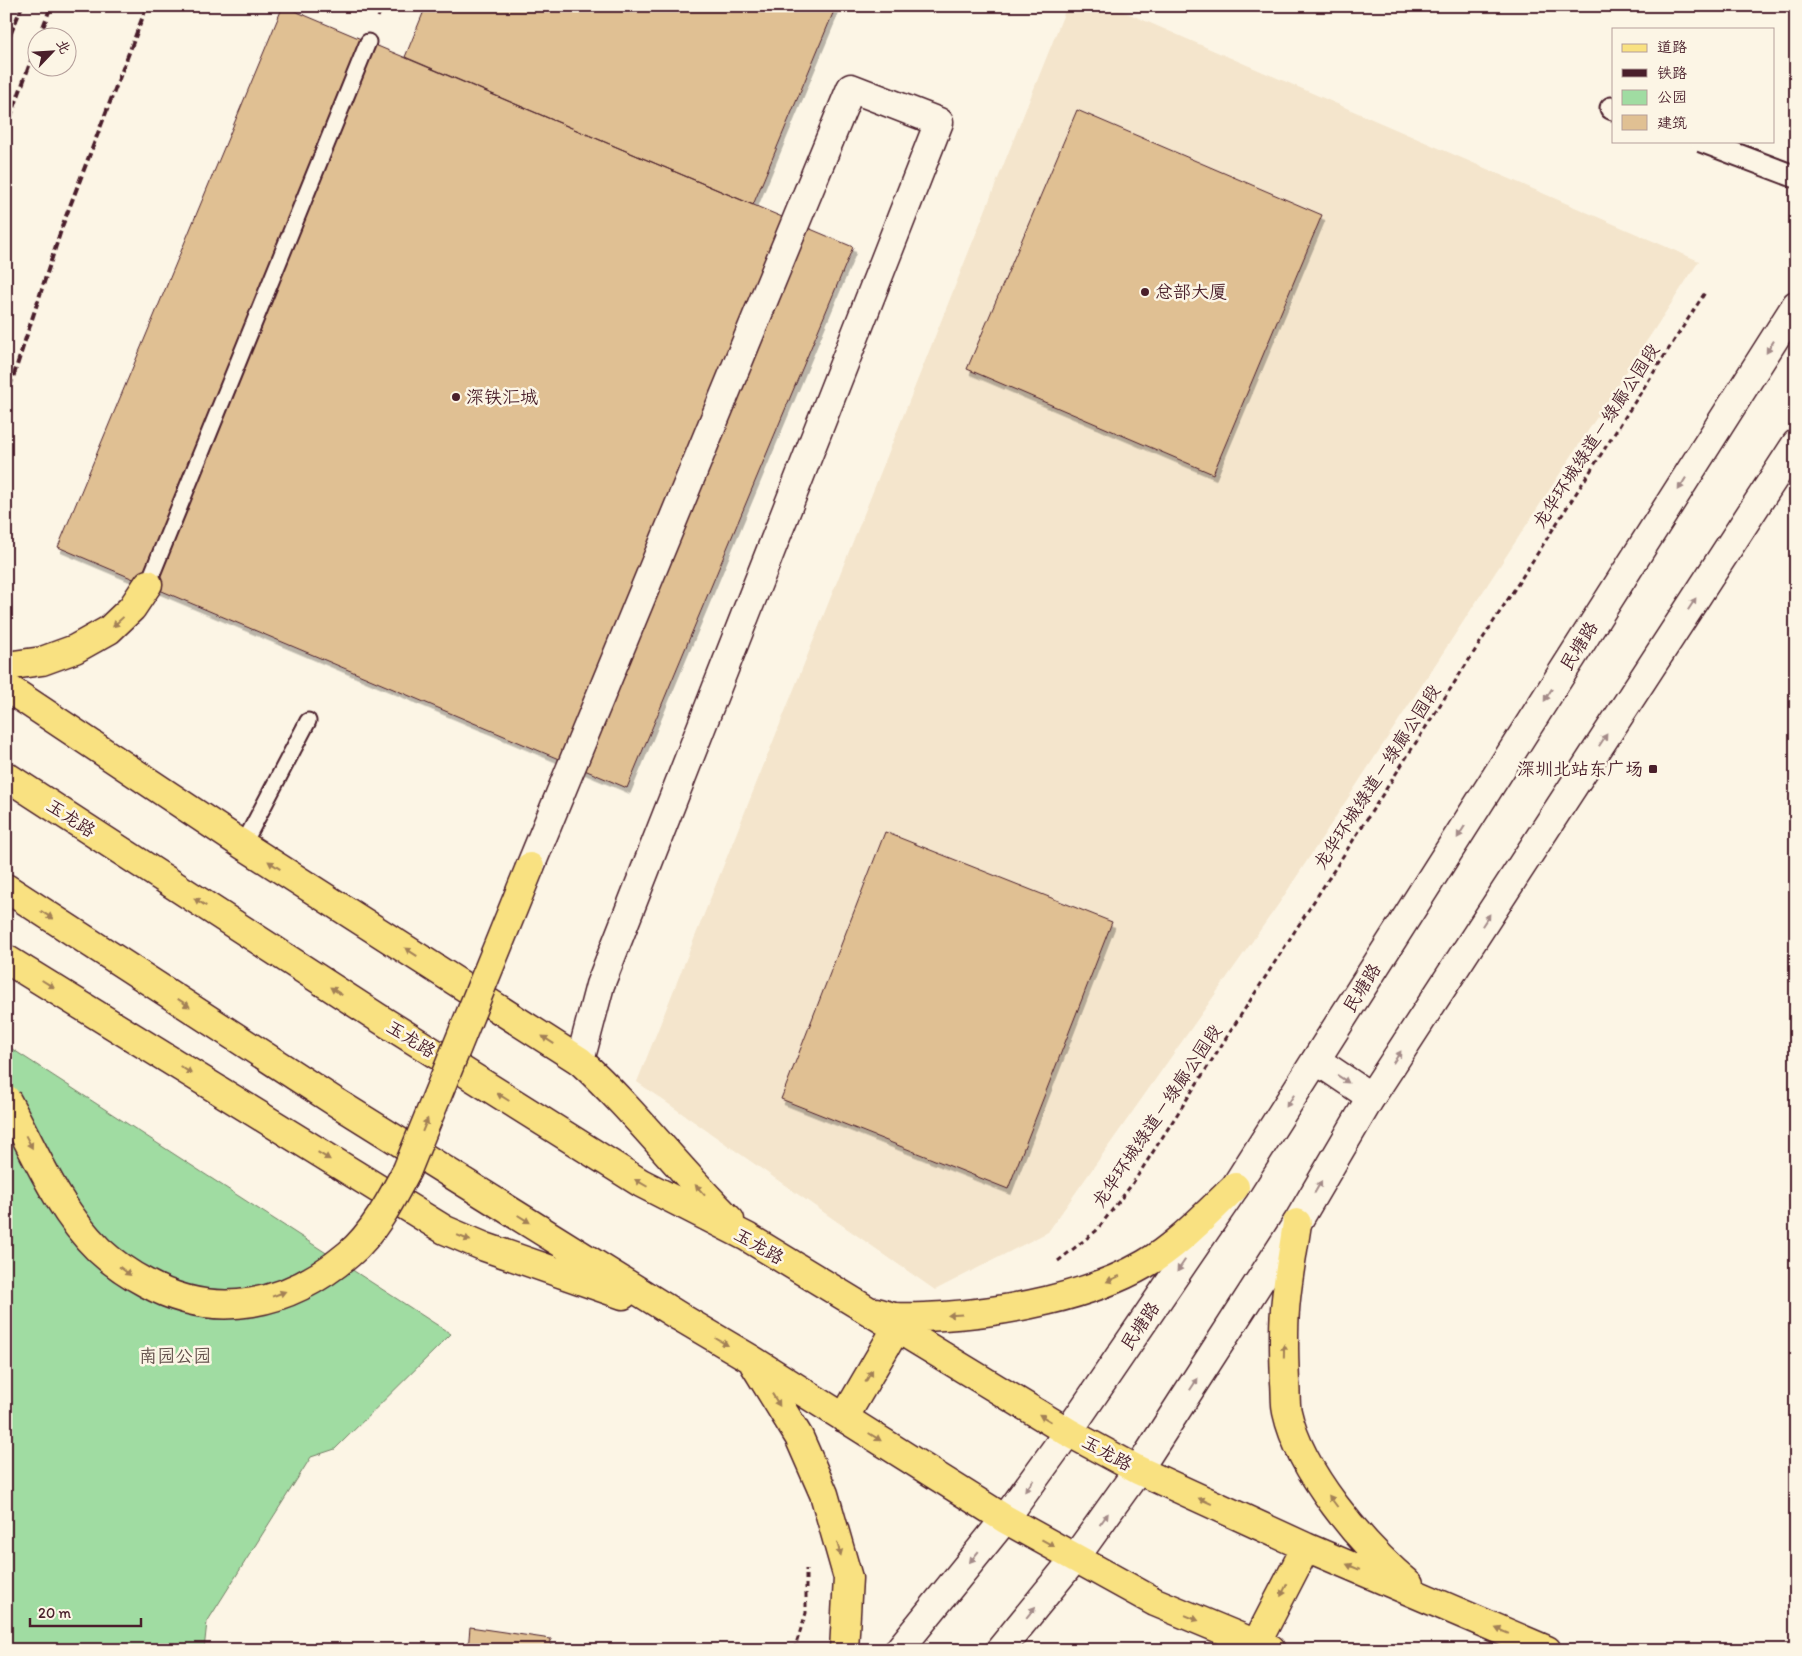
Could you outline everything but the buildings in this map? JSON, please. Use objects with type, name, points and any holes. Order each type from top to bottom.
[{"type":"main road","points":[[6,1099],[55,1191],[76,1223],[100,1251],[130,1274],[156,1288],[187,1300],[217,1305],[246,1304],[276,1296],[297,1287],[328,1269],[350,1253],[372,1228],[407,1170],[851,88],[939,122],[600,985],[580,1060]]},
{"type":"main road","name":"民塘路","points":[[899,1650],[1005,1519],[1068,1432],[1234,1187],[1796,306]]},
{"type":"main road","points":[[1000,1650],[1075,1558],[1138,1470],[1297,1223],[1371,1098],[1796,444]]},
{"type":"main road","points":[[6,666],[42,661],[74,649],[109,630],[132,608],[148,584]]},
{"type":"main road","points":[[12,693],[243,845],[580,1060],[605,1083],[708,1199],[747,1237]]},
{"type":"main road","name":"玉龙路","points":[[6,776],[377,1017],[641,1183],[747,1237],[1068,1432],[1138,1470],[1306,1547],[1547,1650]]},
{"type":"main road","points":[[6,888],[334,1101],[680,1317],[751,1359],[1005,1519],[1155,1602],[1264,1647],[1306,1547]]},
{"type":"main road","points":[[6,959],[445,1230],[485,1247],[605,1288],[680,1317]]},
{"type":"main road","points":[[1316,1060],[1371,1098]]},
{"type":"main road","points":[[868,1310],[894,1316],[926,1317],[973,1314],[1080,1292],[1146,1263],[1185,1234],[1234,1187]]},
{"type":"main road","points":[[1297,1223],[1285,1309],[1284,1361],[1287,1411],[1298,1446],[1324,1488],[1350,1523],[1386,1565],[1427,1599]]},
{"type":"main road","points":[[844,1418],[896,1329]]},
{"type":"main road","points":[[751,1359],[799,1437],[824,1494],[848,1578],[844,1650]]},
{"type":"street","points":[[1703,142],[1796,177]]},
{"type":"lane","points":[[148,584],[368,42]]},
{"type":"lane","points":[[243,845],[308,721]]},
{"type":"path","name":"龙华环城绿道－绿廊公园段","points":[[1055,1264],[1096,1231],[1132,1183],[1706,291]]},
{"type":"path","points":[[794,1650],[806,1613],[806,1569]]},
{"type":"shaded area","points":[[1067,6],[1111,6],[1699,261],[1280,902],[1048,1232],[935,1290],[637,1082]]},
{"type":"green space","name":"南园公园","points":[[6,1045],[451,1334],[335,1449],[311,1457],[207,1622],[204,1650],[6,1650]]},
{"type":"railway","points":[[6,45],[22,6]]},
{"type":"railway","points":[[43,28],[51,6]]},
{"type":"railway","points":[[6,399],[63,224],[147,6]]},
{"type":"railway","points":[[6,130],[28,69]]},
{"type":"place","name":"总部大厦","points":[[1145,292]]},
{"type":"place","name":"深铁汇城","points":[[456,397]]},
{"type":"place","name":"深圳北站东广场","points":[[1653,769]]}]
